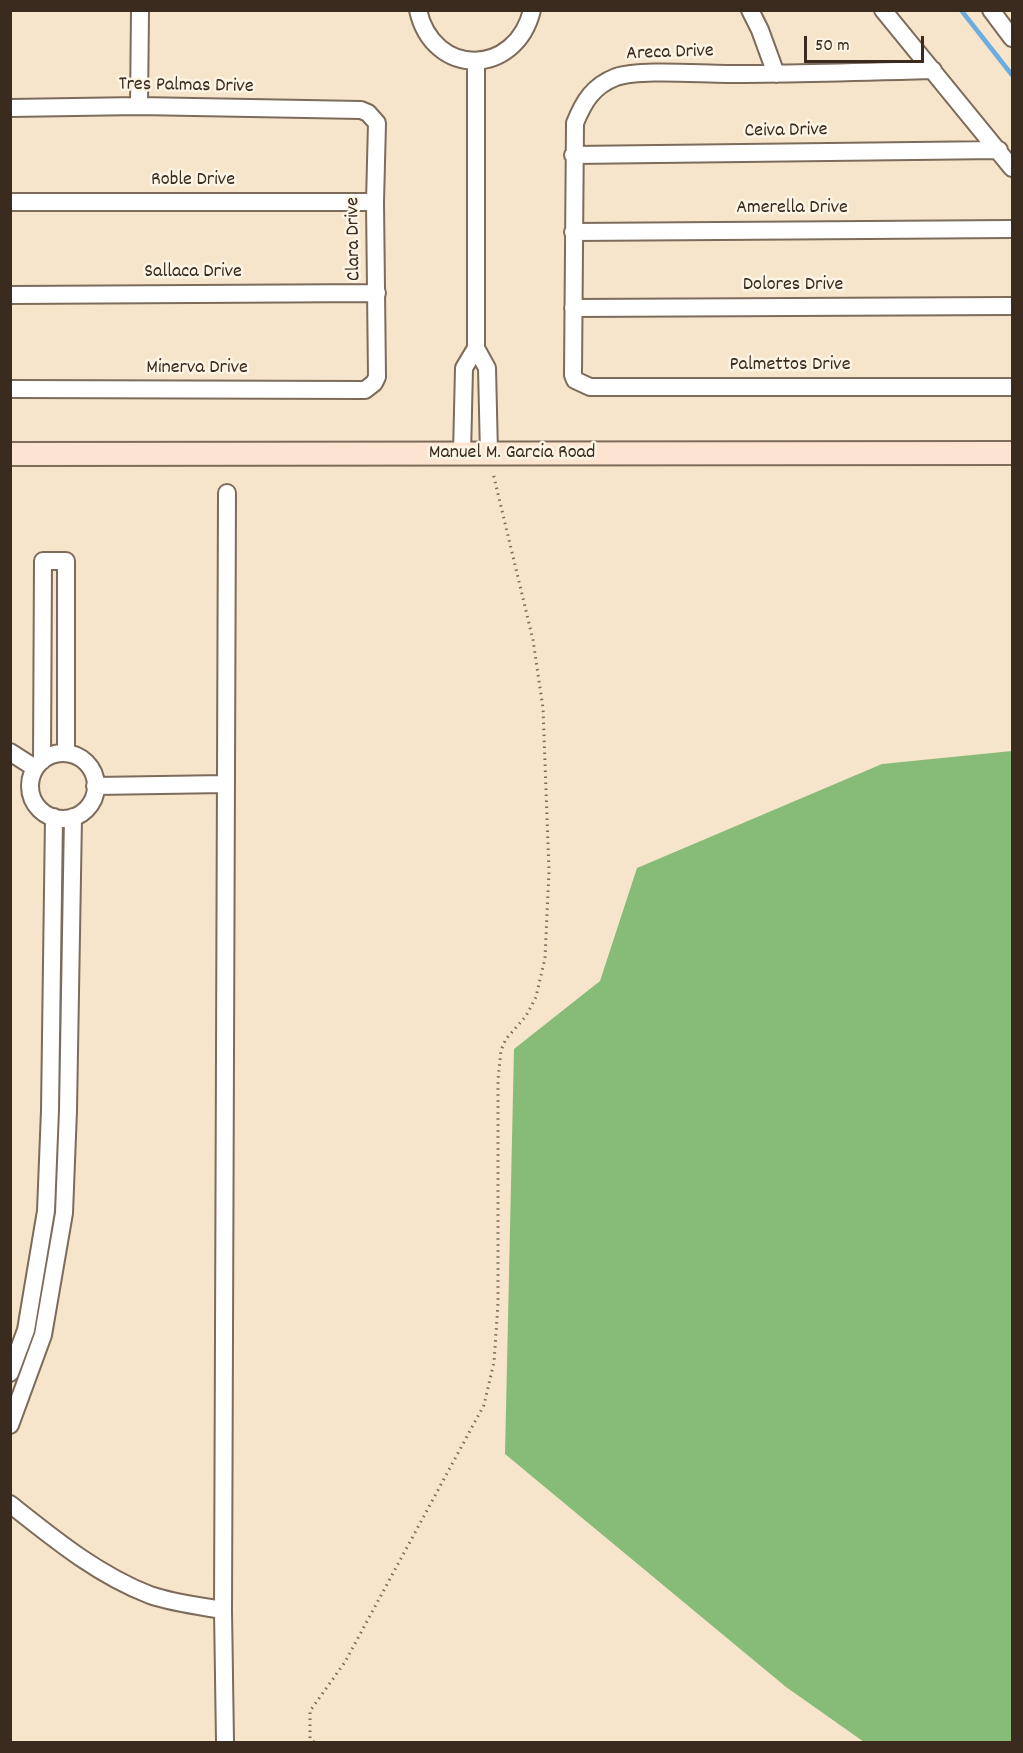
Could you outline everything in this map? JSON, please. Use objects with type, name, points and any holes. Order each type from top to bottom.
[{"type":"main road","name":"Manuel M. Garcia Road","points":[[10,454],[1012,453]]},
{"type":"street","points":[[139,106],[140,10]]},
{"type":"street","points":[[418,10],[421,25],[430,40],[443,52],[459,59],[476,61],[498,57],[516,45],[528,27],[532,10]]},
{"type":"street","points":[[750,10],[776,74]]},
{"type":"street","points":[[884,10],[1012,168]]},
{"type":"street","points":[[991,10],[1012,38]]},
{"type":"street","points":[[476,61],[476,348],[487,368],[489,454]]},
{"type":"street","name":"Areca Drive","points":[[573,375],[575,123],[584,102],[598,86],[619,76],[650,73],[776,74],[933,70]]},
{"type":"street","name":"Tres Palmas Drive","points":[[10,108],[139,106],[361,110]]},
{"type":"street","name":"Clara Drive","points":[[361,110],[374,117],[377,123],[375,202],[377,377]]},
{"type":"street","name":"Ceiva Drive","points":[[573,155],[999,150]]},
{"type":"street","name":"Roble Drive","points":[[10,202],[375,202]]},
{"type":"street","name":"Amerella Drive","points":[[573,232],[1012,229]]},
{"type":"street","name":"Sallaca Drive","points":[[10,295],[376,293]]},
{"type":"street","name":"Dolores Drive","points":[[573,308],[1012,306]]},
{"type":"street","points":[[462,454],[464,368],[476,348]]},
{"type":"street","name":"Palmettos Drive","points":[[573,375],[580,384],[590,387],[1012,387]]},
{"type":"street","name":"Minerva Drive","points":[[10,389],[365,390],[374,383],[377,377]]},
{"type":"street","points":[[225,1743],[223,1610],[227,494]]},
{"type":"street","points":[[39,764],[57,753],[74,755],[87,764],[92,770],[95,786],[87,808],[73,817],[54,817],[40,810],[32,797],[30,782],[39,764],[42,561],[66,561],[66,753]]},
{"type":"street","points":[[10,752],[39,764]]},
{"type":"street","points":[[95,786],[226,784]]},
{"type":"street","points":[[10,1372],[27,1319],[46,1211],[54,817]]},
{"type":"street","points":[[10,1425],[43,1335],[64,1213],[73,817]]},
{"type":"street","points":[[49,1151],[67,1151]]},
{"type":"street","points":[[10,1504],[59,1543],[111,1576],[151,1595],[189,1605],[223,1610]]},
{"type":"path","points":[[314,1743],[310,1739],[310,1711],[345,1662],[484,1406],[494,1362],[498,1304],[498,1080],[501,1050],[506,1039],[526,1016],[536,997],[545,958],[549,871],[543,708],[540,685],[533,640],[489,454]]},
{"type":"green space","points":[[1012,751],[1012,1742],[864,1742],[786,1687],[505,1454],[514,1049],[600,981],[637,868],[882,764]]},
{"type":"waterway","points":[[961,10],[1012,75]]}]
